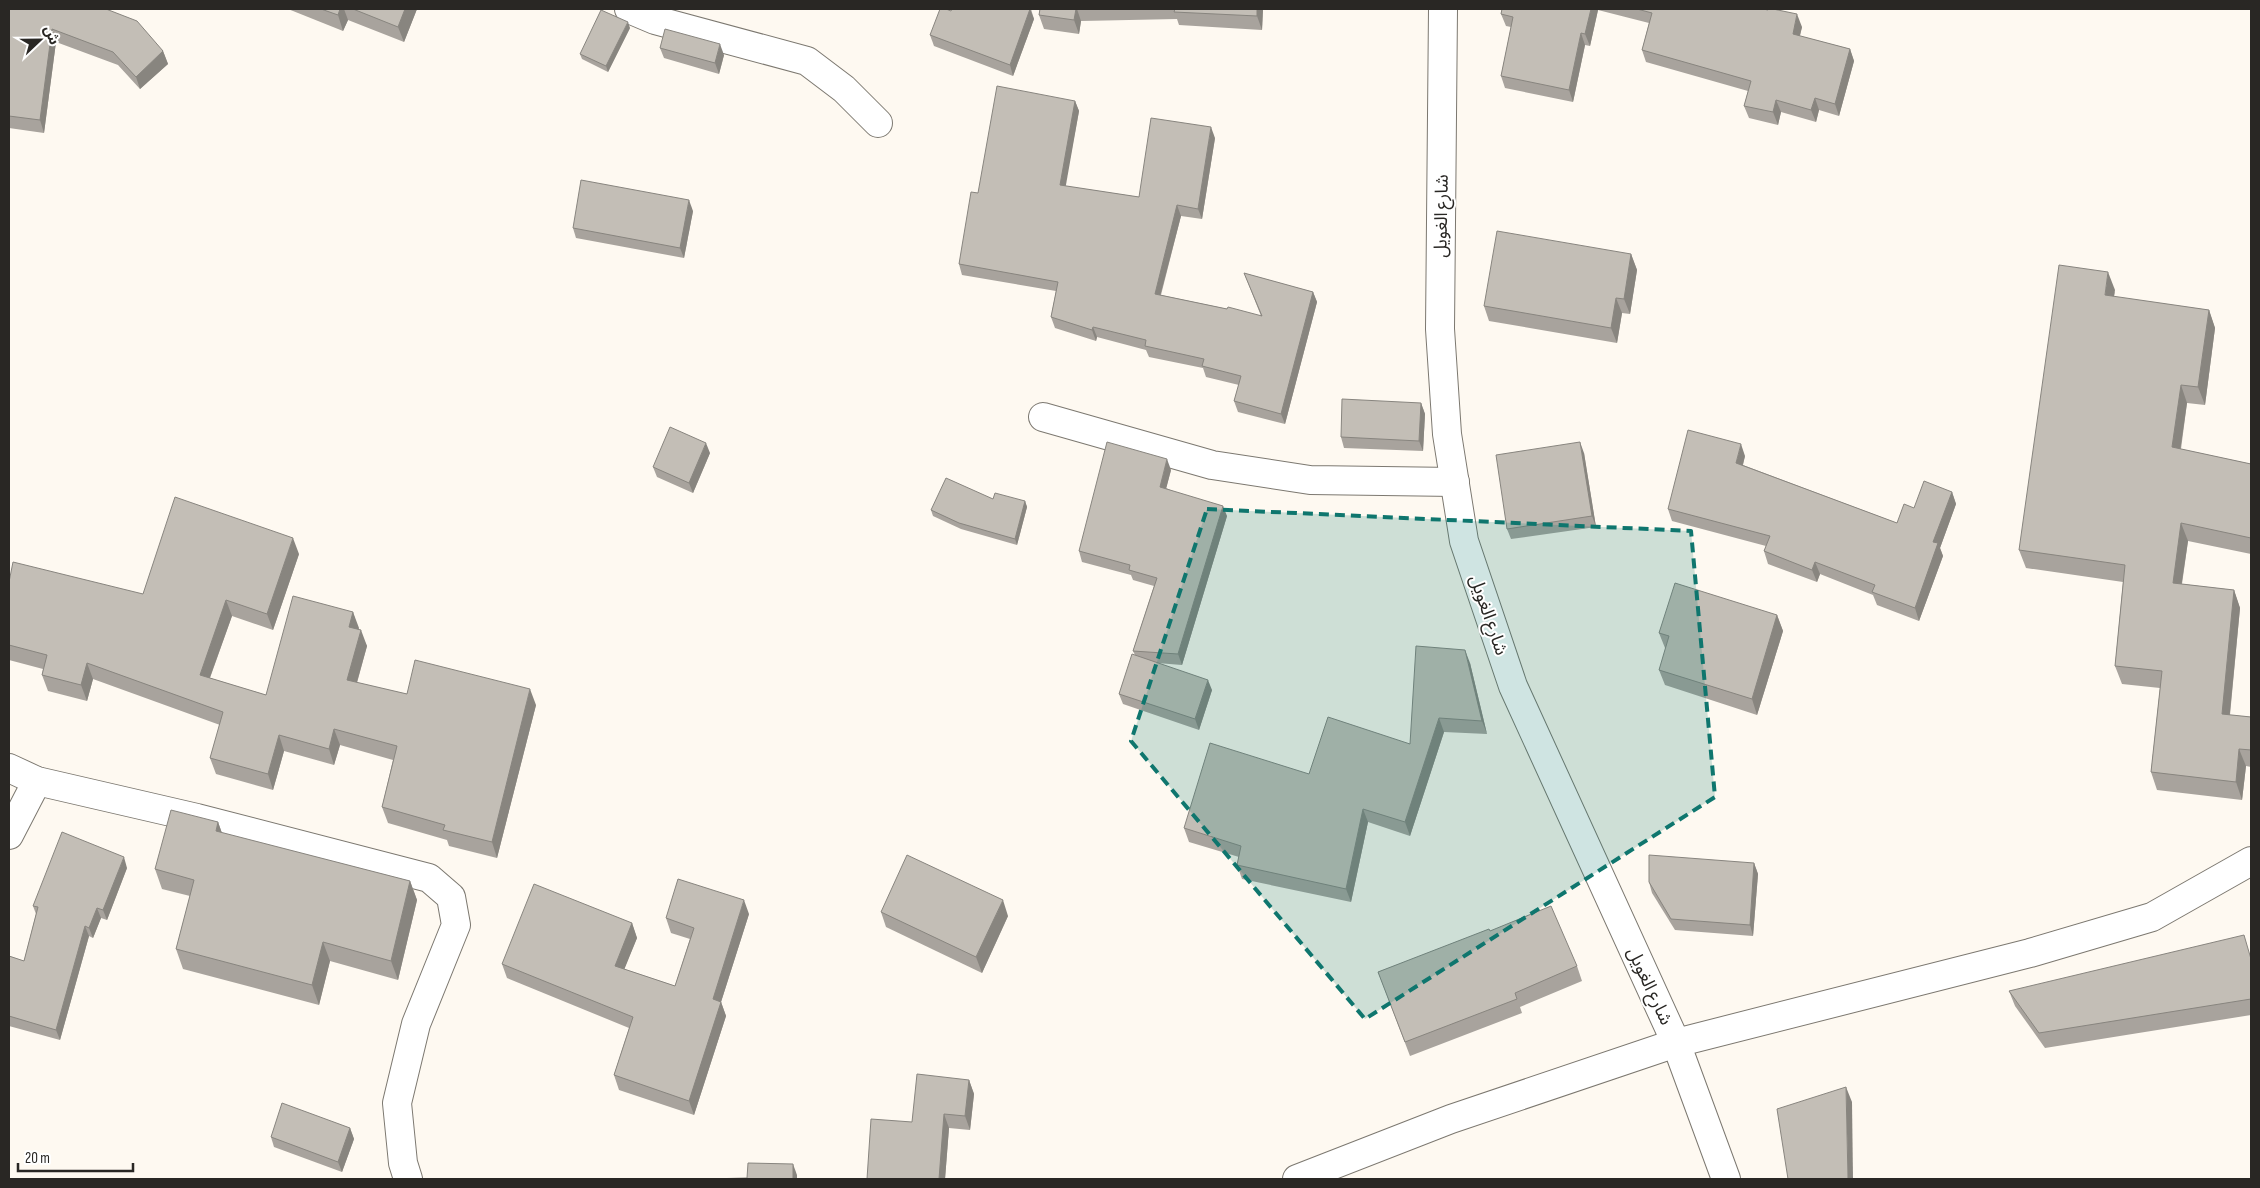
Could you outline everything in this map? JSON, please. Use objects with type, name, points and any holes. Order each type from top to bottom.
[{"type":"street","points":[[629,9],[655,20],[807,60],[844,89],[878,123]]},
{"type":"street","name":"شارع الغويل","points":[[1443,9],[1440,329],[1447,434],[1464,541],[1513,686],[1676,1043],[1726,1179]]},
{"type":"street","points":[[1043,417],[1212,465],[1310,480],[1455,482]]},
{"type":"street","points":[[9,768],[37,781],[197,818],[430,878],[450,896],[456,925],[416,1024],[397,1103],[403,1163],[408,1179]]},
{"type":"street","points":[[9,835],[37,781]]},
{"type":"street","points":[[1297,1179],[1451,1120],[1676,1043],[2030,953],[2152,917],[2251,861]]},
{"type":"highlighted area","points":[[1207,509],[1691,531],[1715,797],[1365,1019],[1131,741]]},
{"type":"building","points":[[9,9],[106,9],[137,21],[163,51],[136,77],[113,52],[52,29],[40,120],[9,116]]},
{"type":"building","points":[[321,9],[340,9],[338,15]]},
{"type":"building","points":[[353,9],[405,9],[398,27]]},
{"type":"building","points":[[940,9],[951,11],[952,9],[1030,9],[1010,65],[930,35]]},
{"type":"building","points":[[1040,9],[1076,9],[1074,20],[1039,15]]},
{"type":"building","points":[[1175,9],[1257,9],[1257,16],[1174,12]]},
{"type":"building","points":[[1502,9],[1591,9],[1585,34],[1581,33],[1569,90],[1501,76],[1513,17],[1501,14]]},
{"type":"building","points":[[1637,9],[1773,9],[1797,14],[1793,34],[1850,49],[1835,104],[1815,98],[1811,110],[1776,100],[1773,112],[1744,106],[1751,81],[1642,50],[1652,13]]},
{"type":"building","points":[[601,10],[628,22],[606,66],[580,54]]},
{"type":"building","points":[[665,29],[720,44],[715,63],[660,48]]},
{"type":"building","points":[[997,86],[1075,101],[1060,185],[1139,197],[1151,118],[1211,127],[1198,209],[1177,205],[1155,294],[1227,309],[1228,307],[1262,316],[1244,273],[1313,292],[1281,414],[1234,401],[1241,376],[1202,366],[1204,359],[1145,346],[1146,340],[1093,327],[1092,330],[1051,317],[1058,282],[959,264],[971,192],[978,193]]},
{"type":"building","points":[[581,180],[689,200],[680,248],[573,228]]},
{"type":"building","points":[[1497,231],[1631,254],[1624,299],[1616,298],[1611,328],[1484,306]]},
{"type":"building","points":[[2059,265],[2108,272],[2105,295],[2209,310],[2198,387],[2181,385],[2172,447],[2251,464],[2251,538],[2181,523],[2173,583],[2234,590],[2222,714],[2251,717],[2251,750],[2239,749],[2236,782],[2151,772],[2162,671],[2115,666],[2125,565],[2019,550]]},
{"type":"building","points":[[1342,399],[1421,403],[1419,441],[1341,437]]},
{"type":"building","points":[[670,427],[706,443],[689,483],[653,467]]},
{"type":"building","points":[[1688,430],[1741,444],[1736,463],[1897,523],[1904,504],[1914,508],[1924,481],[1952,492],[1933,542],[1938,543],[1915,608],[1872,592],[1875,585],[1815,562],[1812,570],[1764,551],[1770,536],[1668,509]]},
{"type":"building","points":[[1107,442],[1167,459],[1160,487],[1223,506],[1178,654],[1133,651],[1157,578],[1129,570],[1130,565],[1079,551]]},
{"type":"building","points":[[1580,442],[1592,516],[1507,529],[1496,455]]},
{"type":"building","points":[[946,478],[993,499],[995,493],[1025,501],[1015,539],[959,523],[931,510]]},
{"type":"building","points":[[175,497],[293,538],[267,614],[226,600],[200,675],[266,695],[293,596],[353,612],[349,627],[361,630],[347,680],[407,694],[415,660],[530,689],[492,842],[443,830],[445,825],[382,807],[397,746],[334,729],[329,749],[279,735],[268,774],[210,758],[223,712],[87,663],[81,685],[42,675],[47,655],[9,645],[9,582],[13,562],[143,594]]},
{"type":"building","points":[[1675,583],[1777,615],[1752,699],[1659,670],[1669,636],[1659,633]]},
{"type":"building","points":[[1416,646],[1465,650],[1482,721],[1439,718],[1405,822],[1363,809],[1346,889],[1237,865],[1241,846],[1184,828],[1210,743],[1309,774],[1328,717],[1410,744]]},
{"type":"building","points":[[1132,654],[1208,680],[1195,719],[1119,694]]},
{"type":"building","points":[[171,810],[218,822],[216,831],[410,881],[391,961],[323,942],[312,985],[176,949],[194,880],[155,869]]},
{"type":"building","points":[[62,832],[124,857],[103,910],[97,908],[89,928],[85,926],[56,1030],[9,1016],[9,956],[24,961],[38,907],[33,906]]},
{"type":"building","points":[[907,855],[1003,900],[976,957],[881,912]]},
{"type":"building","points":[[1649,855],[1754,863],[1750,925],[1671,919],[1649,882]]},
{"type":"building","points":[[678,879],[744,900],[713,999],[721,1002],[689,1101],[614,1075],[633,1017],[502,964],[534,884],[632,923],[615,966],[675,986],[694,928],[666,918]]},
{"type":"building","points":[[1551,906],[1577,966],[1515,993],[1517,999],[1405,1042],[1378,972],[1489,929],[1490,931]]},
{"type":"building","points":[[2244,935],[2251,959],[2251,999],[2039,1033],[2009,991]]},
{"type":"building","points":[[917,1074],[969,1080],[965,1116],[944,1114],[939,1179],[867,1179],[871,1119],[912,1122]]},
{"type":"building","points":[[1846,1087],[1848,1179],[1788,1179],[1777,1109]]},
{"type":"building","points":[[282,1103],[350,1128],[338,1162],[271,1137]]},
{"type":"building","points":[[748,1163],[793,1164],[793,1179],[707,1179],[747,1178]]}]
